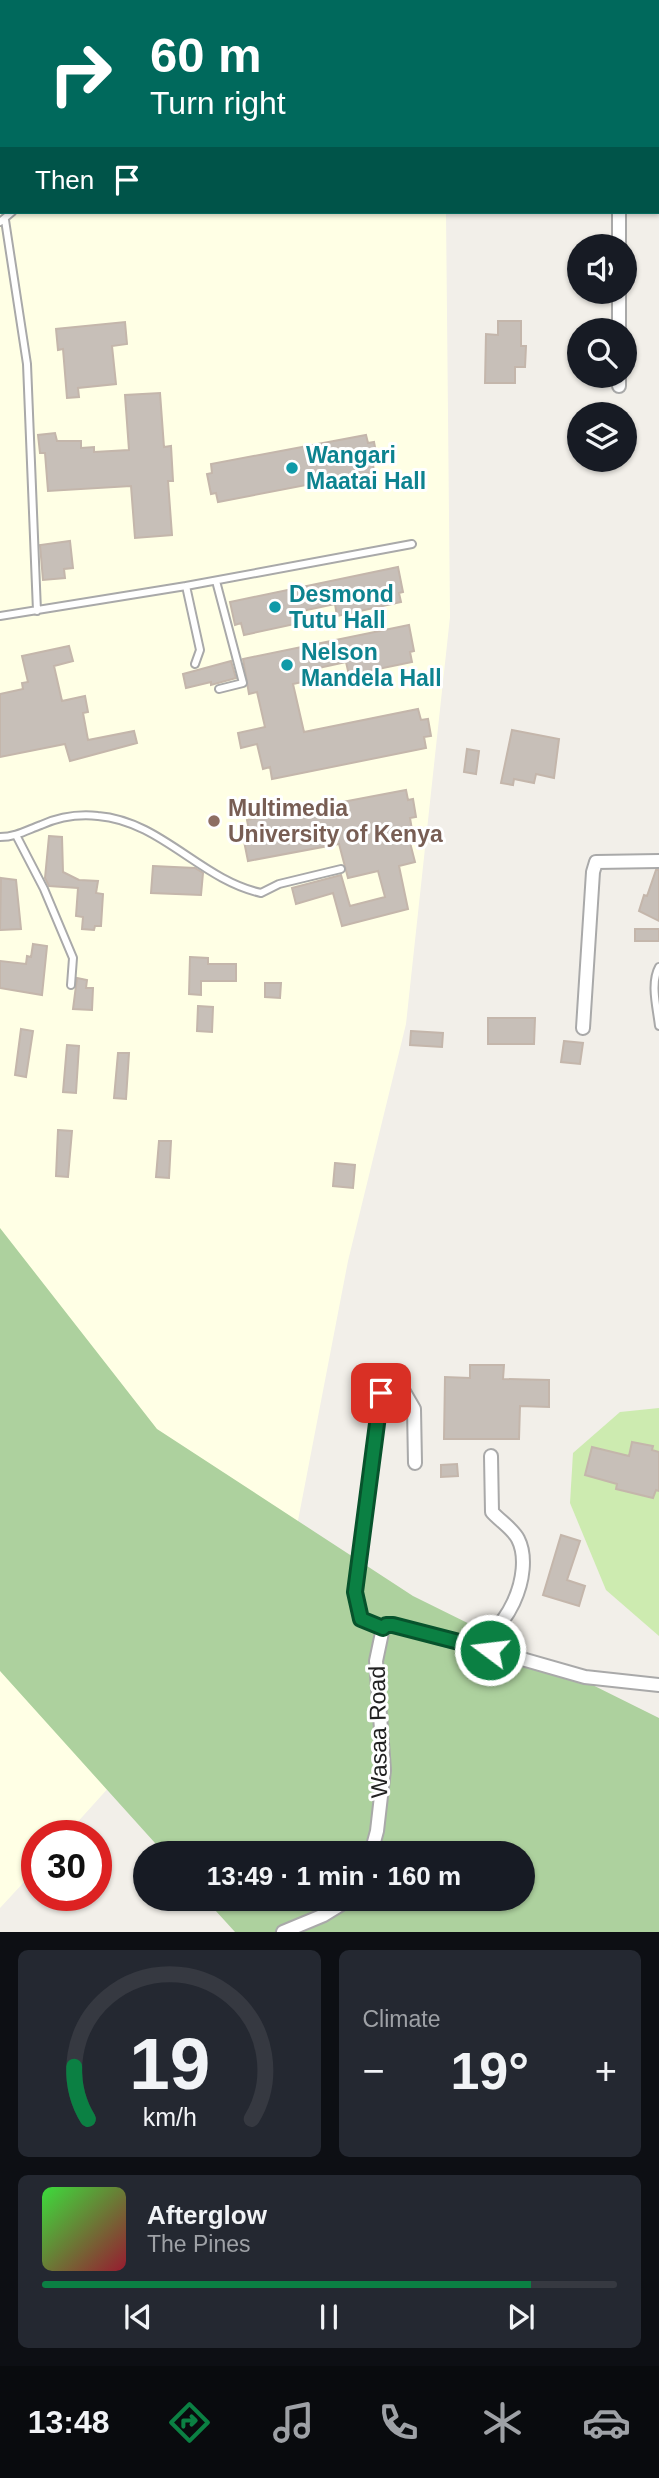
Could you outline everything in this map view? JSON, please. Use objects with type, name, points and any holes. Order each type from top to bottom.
[{"type":"street","points":[[619,214],[619,234]]},
{"type":"street","points":[[583,1028],[593,872],[596,862],[659,861]]},
{"type":"street","points":[[415,1463],[414,1409],[403,1390],[381,1393],[355,1592],[361,1619],[383,1628],[393,1625],[585,1676],[659,1685]]},
{"type":"street","points":[[466,1643],[485,1636],[500,1626],[518,1591],[523,1570],[518,1538],[492,1512],[491,1456]]},
{"type":"street","name":"Wasaa Road","points":[[374,1841],[384,1770],[376,1661],[383,1628]]},
{"type":"street","points":[[283,1932],[330,1911]]},
{"type":"lane","points":[[2,221],[27,364],[37,611]]},
{"type":"lane","points":[[0,616],[216,581],[412,544]]},
{"type":"lane","points":[[216,581],[243,683],[219,689]]},
{"type":"lane","points":[[186,586],[200,650],[195,664]]},
{"type":"lane","points":[[0,837],[16,835],[63,817],[99,816],[125,820],[145,828],[237,885],[261,893],[279,884],[341,869]]},
{"type":"lane","points":[[16,835],[44,889],[73,958],[71,985]]},
{"type":"lane","points":[[659,967],[655,973],[659,1026]]},
{"type":"shaded area","name":"Multimedia University of Kenya","points":[[0,214],[446,214],[450,617],[406,1024],[348,1261],[281,1609],[157,1734],[79,1820],[21,1820],[21,1885],[0,1908]]},
{"type":"green space","points":[[0,1228],[157,1429],[413,1596],[659,1718],[659,1932],[235,1932],[216,1911],[535,1911],[535,1841],[153,1841],[0,1671]]},
{"type":"green space","points":[[659,1408],[659,1636],[606,1590],[570,1503],[573,1453],[620,1412]]},
{"type":"building","points":[[498,321],[521,321],[521,346],[526,346],[525,367],[515,367],[515,383],[485,383],[486,334],[498,335]]},
{"type":"building","points":[[125,322],[127,344],[112,346],[116,384],[78,388],[79,397],[67,398],[63,349],[58,350],[56,329]]},
{"type":"building","points":[[160,393],[164,447],[171,446],[173,481],[168,481],[172,535],[135,538],[131,486],[48,491],[45,453],[40,453],[38,435],[55,433],[57,441],[81,441],[81,448],[94,447],[94,452],[129,450],[125,395]]},
{"type":"building","name":"Wangari Maatai Hall","points":[[366,435],[368,443],[374,442],[378,463],[373,464],[374,472],[218,502],[216,493],[211,494],[207,474],[212,473],[211,464]]},
{"type":"building","points":[[70,541],[73,568],[64,569],[65,578],[43,580],[40,545]]},
{"type":"building","points":[[398,567],[403,592],[399,593],[401,602],[337,616],[335,604],[302,611],[304,622],[244,635],[241,623],[235,625],[230,602]]},
{"type":"building","points":[[409,625],[414,651],[410,652],[412,662],[349,675],[346,662],[314,669],[316,679],[293,684],[304,732],[418,709],[421,720],[428,719],[431,736],[424,737],[426,748],[272,779],[270,767],[263,769],[257,744],[241,748],[238,733],[265,727],[257,692],[249,694],[243,659]]},
{"type":"building","points":[[69,646],[73,661],[54,666],[62,701],[85,696],[88,712],[83,713],[88,740],[134,731],[137,743],[70,761],[65,744],[0,757],[0,694],[23,689],[22,683],[28,682],[22,656]]},
{"type":"building","points":[[231,661],[236,678],[186,688],[183,674]]},
{"type":"building","points":[[512,730],[559,739],[554,778],[536,774],[534,783],[514,779],[513,785],[501,783]]},
{"type":"building","points":[[467,749],[479,751],[476,774],[464,772]]},
{"type":"building","points":[[406,790],[408,800],[413,799],[416,817],[410,818],[412,830],[407,831],[415,862],[399,866],[408,909],[342,926],[333,893],[296,904],[292,888],[341,875],[350,906],[385,897],[378,871],[348,878],[339,844],[248,861],[242,831],[249,830],[247,820]]},
{"type":"building","points":[[49,836],[62,837],[63,872],[79,880],[98,881],[96,893],[103,894],[101,926],[95,926],[94,930],[82,929],[83,917],[76,916],[78,888],[49,886],[45,878]]},
{"type":"building","points":[[153,866],[195,868],[203,873],[201,895],[151,893]]},
{"type":"building","points":[[656,870],[659,870],[659,921],[639,911]]},
{"type":"building","points":[[1,878],[16,880],[21,929],[0,930]]},
{"type":"building","points":[[635,929],[659,929],[659,941],[635,941]]},
{"type":"building","points":[[33,944],[47,946],[42,995],[0,988],[0,961],[26,964],[27,956],[31,957]]},
{"type":"building","points":[[190,957],[208,958],[208,964],[236,964],[236,981],[201,981],[201,995],[189,994]]},
{"type":"building","points":[[77,978],[87,980],[86,988],[93,988],[92,1010],[73,1009]]},
{"type":"building","points":[[265,983],[281,983],[280,998],[265,997]]},
{"type":"building","points":[[198,1006],[213,1007],[212,1032],[197,1031]]},
{"type":"building","points":[[488,1018],[535,1018],[534,1044],[488,1044]]},
{"type":"building","points":[[21,1029],[33,1031],[26,1077],[15,1075]]},
{"type":"building","points":[[411,1031],[443,1033],[442,1047],[410,1045]]},
{"type":"building","points":[[564,1041],[583,1043],[580,1064],[561,1062]]},
{"type":"building","points":[[67,1045],[79,1046],[76,1093],[63,1092]]},
{"type":"building","points":[[118,1053],[129,1053],[126,1099],[114,1098]]},
{"type":"building","points":[[58,1130],[72,1131],[68,1177],[56,1176]]},
{"type":"building","points":[[159,1141],[171,1141],[169,1178],[156,1177]]},
{"type":"building","points":[[335,1163],[355,1165],[353,1188],[333,1186]]},
{"type":"building","points":[[470,1365],[504,1365],[503,1379],[549,1380],[549,1407],[520,1406],[519,1439],[444,1439],[445,1377],[470,1378]]},
{"type":"building","points":[[632,1442],[653,1446],[652,1450],[659,1452],[659,1491],[656,1490],[653,1498],[616,1489],[617,1484],[585,1475],[592,1447],[629,1456]]},
{"type":"building","points":[[457,1464],[458,1476],[441,1477],[441,1465]]},
{"type":"building","points":[[561,1535],[580,1541],[567,1580],[585,1586],[579,1606],[543,1595]]},
{"type":"place","name":"Wangari Maatai Hall","points":[[292,468]]},
{"type":"place","name":"Desmond Tutu Hall","points":[[275,607]]},
{"type":"place","name":"Nelson Mandela Hall","points":[[287,665]]},
{"type":"place","name":"Multimedia University of Kenya","points":[[214,821]]},
{"type":"route","points":[[381,1393],[355,1592],[361,1619],[383,1628],[393,1625],[490,1650]]}]
